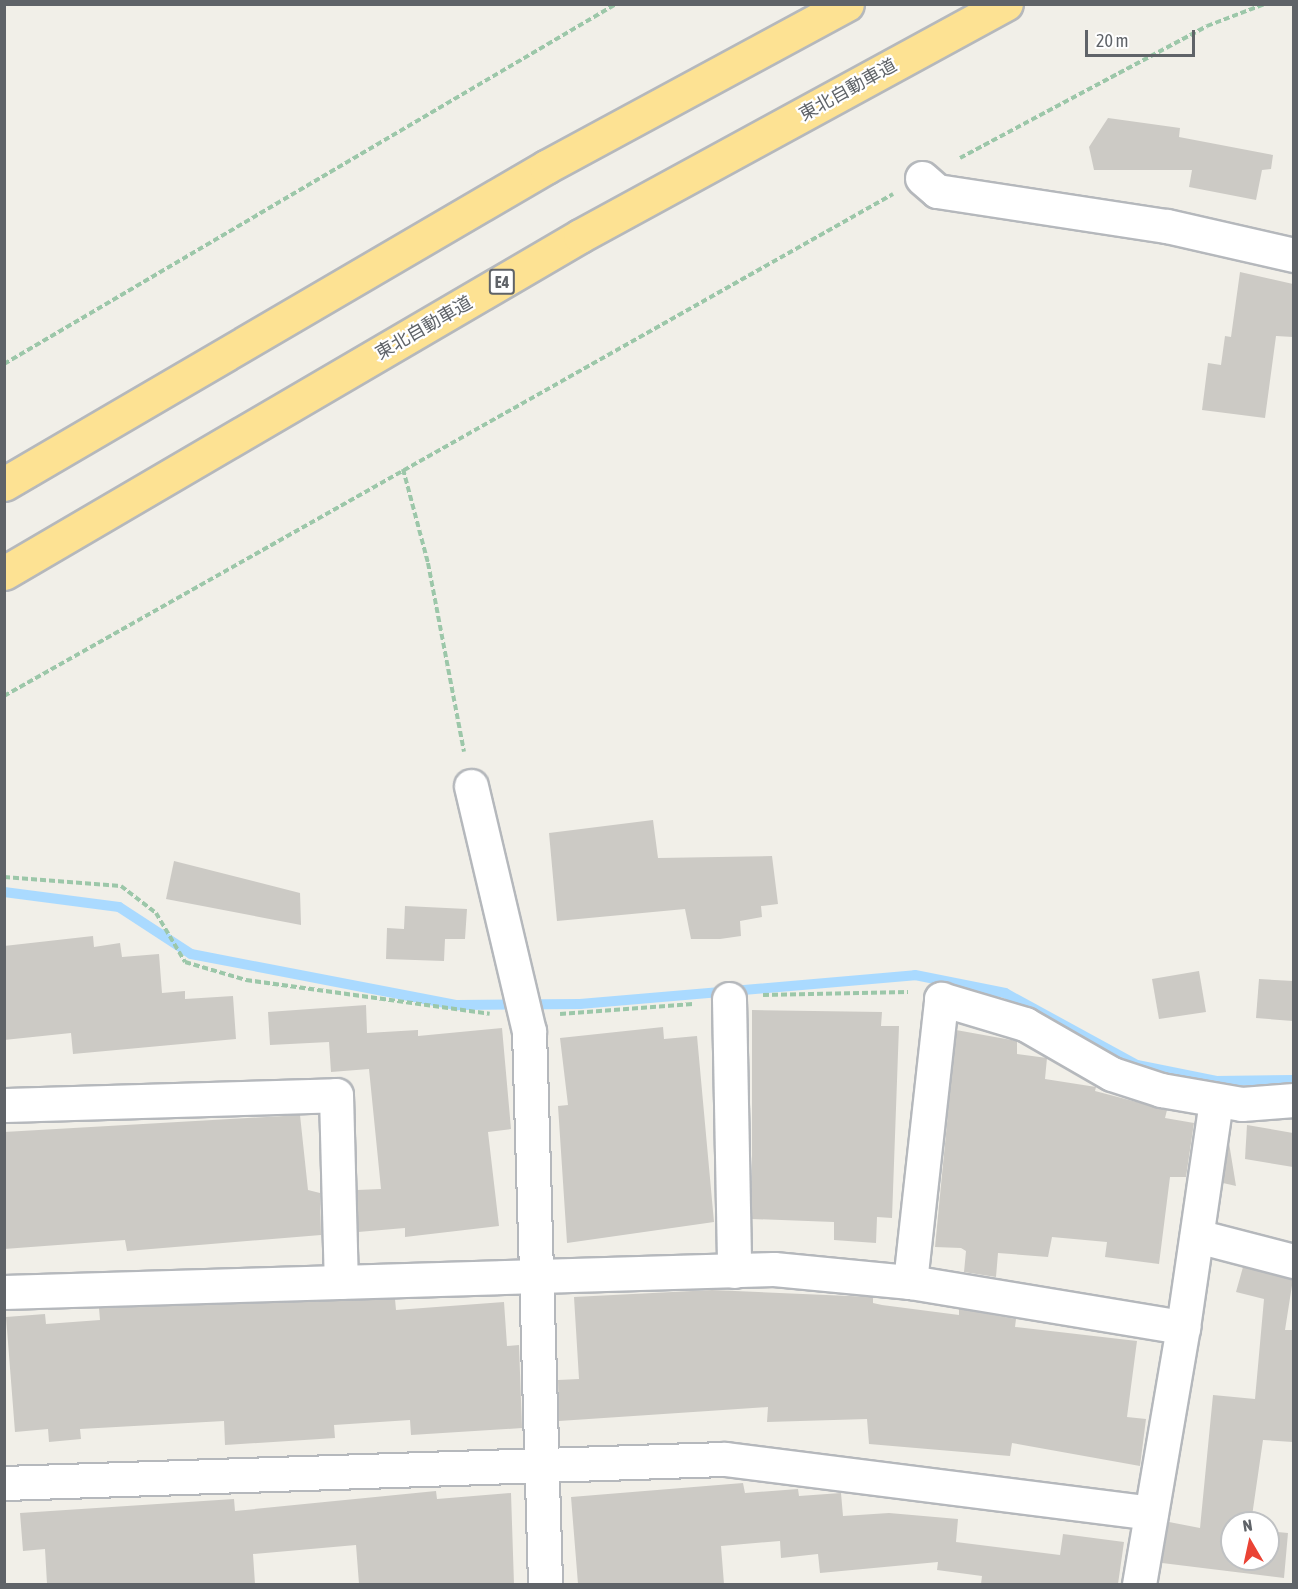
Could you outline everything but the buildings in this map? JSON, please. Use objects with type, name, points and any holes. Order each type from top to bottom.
[{"type":"highway","points":[[4,484],[546,167],[846,4]]},
{"type":"highway","name":"東北自動車道","points":[[4,573],[580,236],[1006,4]]},
{"type":"street","points":[[922,178],[937,192],[1167,226],[1293,255]]},
{"type":"street","points":[[471,786],[508,959],[525,1004],[545,1584]]},
{"type":"street","points":[[729,999],[734,1271]]},
{"type":"street","points":[[910,1282],[941,999],[1025,1024],[1112,1074],[1216,1102],[1293,1100]]},
{"type":"street","points":[[4,1105],[336,1095],[340,1282]]},
{"type":"street","points":[[1139,1584],[1183,1327],[1216,1102]]},
{"type":"street","points":[[1197,1236],[1293,1261]]},
{"type":"street","points":[[4,1292],[734,1271],[910,1282],[1183,1327]]},
{"type":"street","points":[[4,1483],[725,1460],[1151,1513]]},
{"type":"path","points":[[4,364],[616,4]]},
{"type":"path","points":[[4,696],[922,178],[1206,26],[1265,4]]},
{"type":"path","points":[[403,469],[428,563],[471,786]]},
{"type":"path","points":[[4,877],[120,886],[156,913],[185,962],[246,980],[383,1004],[525,1004],[645,1011],[729,999],[918,992],[941,999]]},
{"type":"waterway","points":[[4,892],[119,907],[191,954],[457,1005],[580,1004],[915,975],[1005,993],[1137,1065],[1216,1081],[1294,1080]]}]
